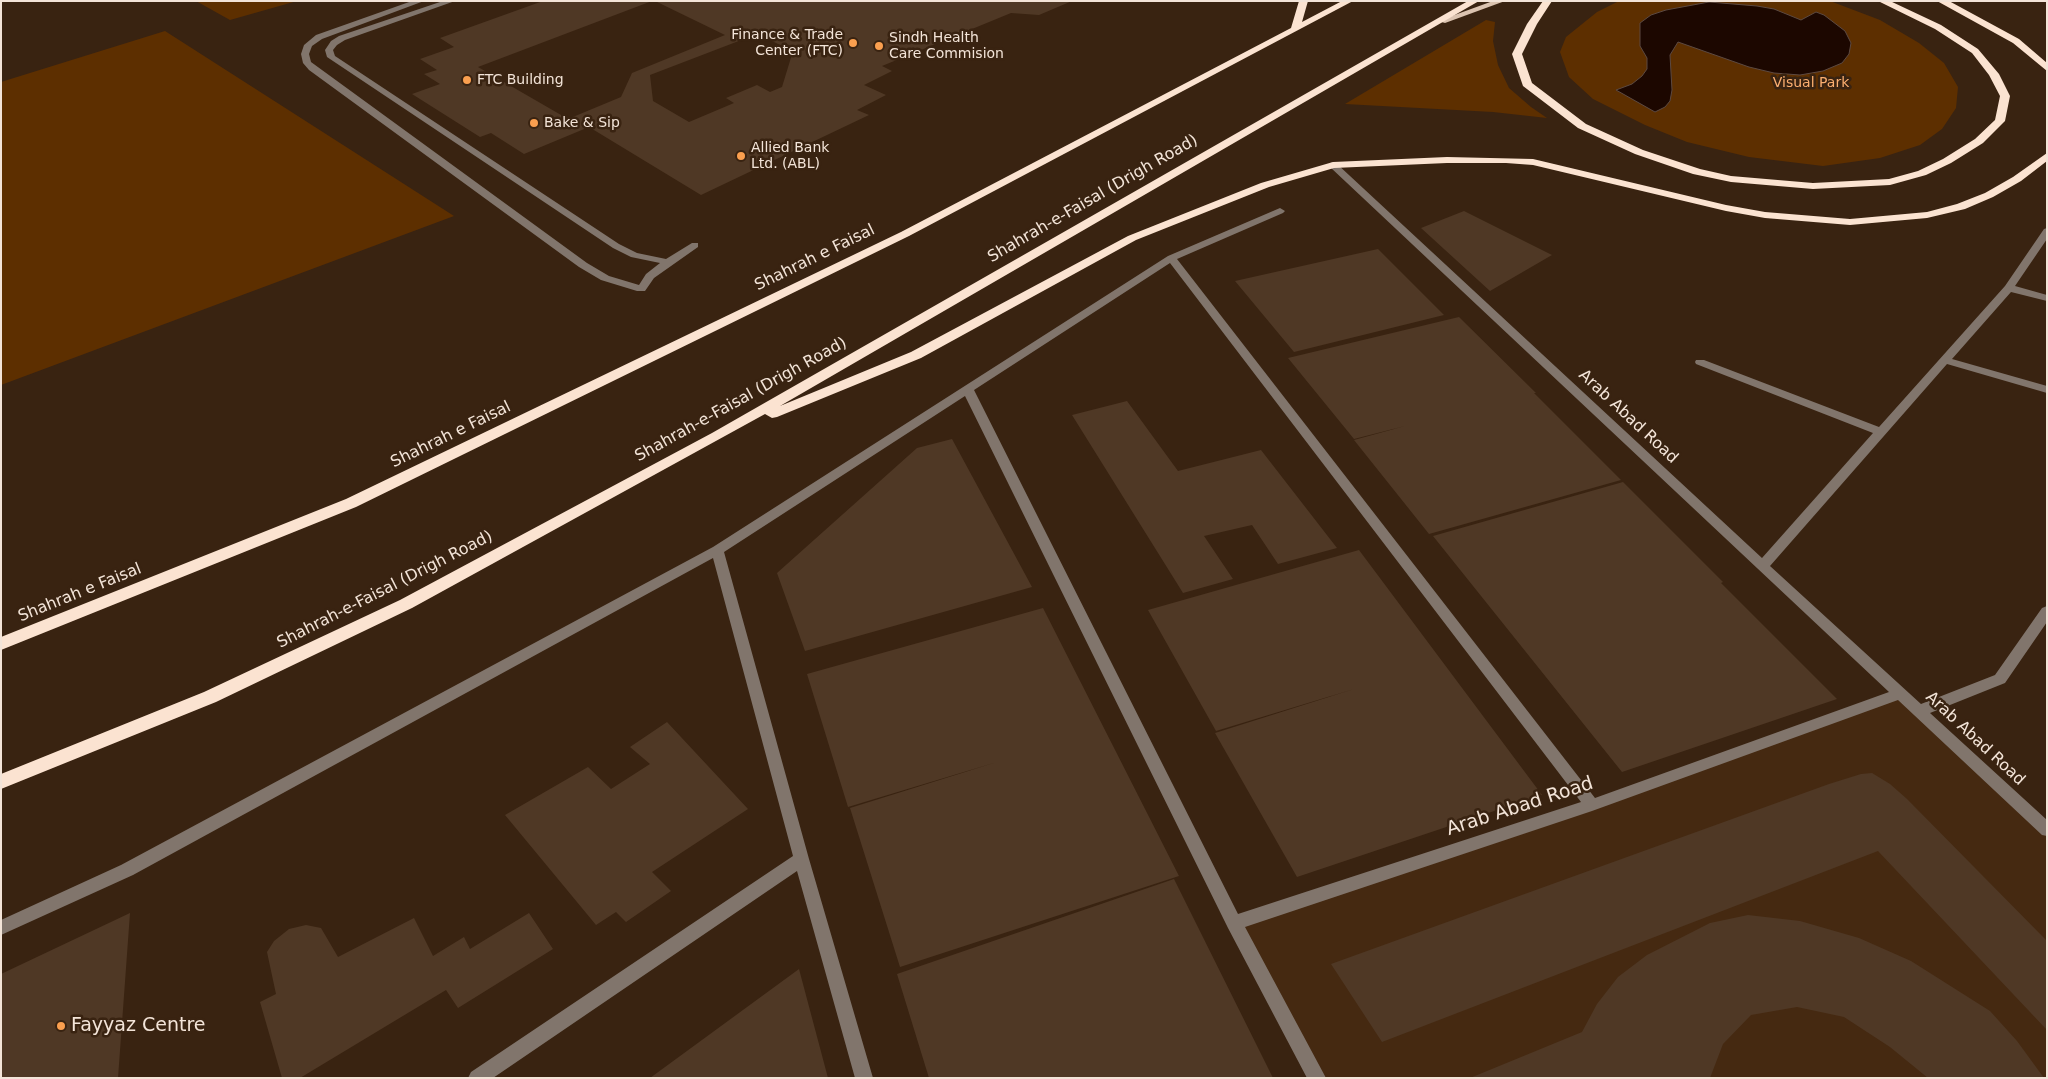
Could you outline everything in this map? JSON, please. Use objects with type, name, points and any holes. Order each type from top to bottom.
[{"type":"highway","points":[[1295,29],[1304,1]]},
{"type":"highway","points":[[1295,29],[1349,1]]},
{"type":"highway","name":"Shahrah-e-Faisal (Drigh Road)","points":[[1,782],[210,697],[406,604],[717,436],[1442,22],[1475,1]]},
{"type":"highway","points":[[1548,1],[1532,24],[1517,54],[1527,84],[1559,110],[1582,126],[1639,152],[1697,172],[1731,179],[1813,186],[1890,182],[1922,173],[1947,161],[1979,140],[2000,121],[2005,96],[1994,74],[1974,51],[1938,27],[1882,1]]},
{"type":"highway","points":[[1942,1],[2016,41],[2047,68]]},
{"type":"highway","name":"Shahrah e Faisal","points":[[1,644],[351,503],[905,234],[1295,29]]},
{"type":"highway","points":[[717,436],[916,355],[1132,238],[1265,184],[1333,165],[1447,160],[1533,162],[1726,208],[1765,214],[1850,222],[1927,215],[1961,207],[1989,195],[2017,179],[2047,156]]},
{"type":"main road","points":[[1442,22],[1501,1]]},
{"type":"street","points":[[420,1],[318,37],[308,45],[305,54],[319,60],[616,246],[634,255],[668,262]]},
{"type":"street","points":[[451,1],[342,38],[334,43],[330,50],[312,68],[583,265],[605,278],[641,289],[650,276],[668,262],[696,245]]},
{"type":"street","points":[[332,31],[342,38]]},
{"type":"street","name":"Arab Abad Road","points":[[1333,165],[2047,830]]},
{"type":"street","points":[[1,928],[127,870],[717,550],[966,388],[1171,258],[1280,211]]},
{"type":"street","points":[[1762,566],[2009,288],[2045,238]]},
{"type":"street","points":[[1171,258],[1592,805]]},
{"type":"street","points":[[2009,288],[2047,298]]},
{"type":"street","points":[[1945,360],[2047,390]]},
{"type":"street","points":[[1700,362],[1881,432]]},
{"type":"street","points":[[966,388],[1234,922],[1317,1078]]},
{"type":"street","points":[[717,550],[801,859],[864,1078]]},
{"type":"street","points":[[1919,711],[2000,679],[2046,614]]},
{"type":"street","name":"Arab Abad Road","points":[[1234,922],[1592,805],[1900,694]]},
{"type":"street","points":[[477,1078],[801,859]]},
{"type":"shaded area","points":[[1709,2],[1774,9],[1801,20],[1816,12],[1824,15],[1845,31],[1851,43],[1849,54],[1842,63],[1823,71],[1800,75],[1774,73],[1749,67],[1678,42],[1670,55],[1672,90],[1670,101],[1665,107],[1655,112],[1616,90],[1632,84],[1647,69],[1647,58],[1640,46],[1640,23],[1651,15],[1666,10]]},
{"type":"shaded area","points":[[1900,694],[2047,830],[2047,1078],[1317,1078],[1234,923]]},
{"type":"green space","points":[[196,1],[297,1],[230,20]]},
{"type":"green space","name":"Visual Park","points":[[1619,1],[1830,1],[1880,20],[1919,43],[1944,63],[1958,87],[1956,108],[1942,129],[1920,145],[1880,158],[1823,166],[1749,157],[1687,142],[1645,125],[1593,99],[1569,77],[1560,52],[1566,37],[1597,12]]},
{"type":"green space","points":[[1486,20],[1495,22],[1493,41],[1498,65],[1509,88],[1547,118],[1493,112],[1345,104]]},
{"type":"green space","points":[[165,31],[454,216],[1,385],[1,82]]},
{"type":"building","points":[[543,1],[652,1],[478,67],[568,119],[621,97],[632,73],[725,35],[655,1],[1072,1],[1039,15],[1011,13],[882,66],[892,71],[864,85],[886,95],[857,110],[869,115],[701,195],[589,127],[524,154],[491,133],[480,137],[412,94],[440,84],[424,74],[437,70],[420,59],[454,47],[440,38]],"holes":[[[757,34],[793,51],[782,87],[770,92],[757,85],[726,98],[734,103],[689,122],[653,101],[650,75]]]},
{"type":"building","points":[[1464,211],[1552,255],[1490,291],[1421,228]]},
{"type":"building","points":[[1378,249],[1444,315],[1294,352],[1235,281]]},
{"type":"building","points":[[1459,317],[1621,480],[1429,534],[1354,440],[1405,426],[1354,439],[1288,358]]},
{"type":"building","points":[[1127,401],[1178,471],[1261,450],[1337,548],[1278,564],[1252,525],[1204,536],[1233,579],[1183,593],[1072,415]]},
{"type":"building","points":[[952,439],[1032,587],[805,651],[777,573],[917,448]]},
{"type":"building","points":[[1623,482],[1837,699],[1622,772],[1433,536]]},
{"type":"building","points":[[1359,550],[1542,795],[1297,877],[1215,733],[1354,689],[1216,731],[1148,610]]},
{"type":"building","points":[[1043,608],[1179,876],[900,967],[850,808],[997,762],[848,807],[807,674]]},
{"type":"building","points":[[667,722],[748,809],[652,872],[671,891],[626,922],[616,912],[596,925],[505,815],[588,767],[611,789],[650,764],[630,747]]},
{"type":"building","points":[[1872,773],[1890,784],[1907,799],[2047,941],[2047,1030],[1878,851],[1382,1042],[1331,964],[1829,784],[1861,774]]},
{"type":"building","points":[[1174,879],[1273,1078],[929,1078],[897,974]]},
{"type":"building","name":"Fayyaz Centre","points":[[130,913],[118,1078],[1,1078],[1,974]]},
{"type":"building","points":[[529,913],[553,949],[458,1008],[446,990],[300,1078],[282,1078],[260,1002],[276,994],[267,952],[274,941],[289,929],[306,925],[321,928],[338,957],[414,918],[433,956],[464,937],[470,949]]},
{"type":"building","points":[[1748,915],[1800,921],[1859,938],[1911,961],[1990,1011],[2017,1041],[2044,1078],[1928,1078],[1890,1047],[1844,1017],[1797,1007],[1751,1015],[1723,1044],[1710,1078],[1470,1078],[1582,1032],[1597,1004],[1618,977],[1647,955],[1710,923]]},
{"type":"building","points":[[799,969],[828,1078],[650,1078]]},
{"type":"place","name":"Finance & Trade Center (FTC)","points":[[853,43]]},
{"type":"place","name":"Sindh Health Care Commision","points":[[879,46]]},
{"type":"place","name":"FTC Building","points":[[467,80]]},
{"type":"place","name":"Bake & Sip","points":[[534,123]]},
{"type":"place","name":"Allied Bank Ltd. (ABL)","points":[[741,156]]},
{"type":"place","name":"Fayyaz Centre","points":[[61,1026]]}]
